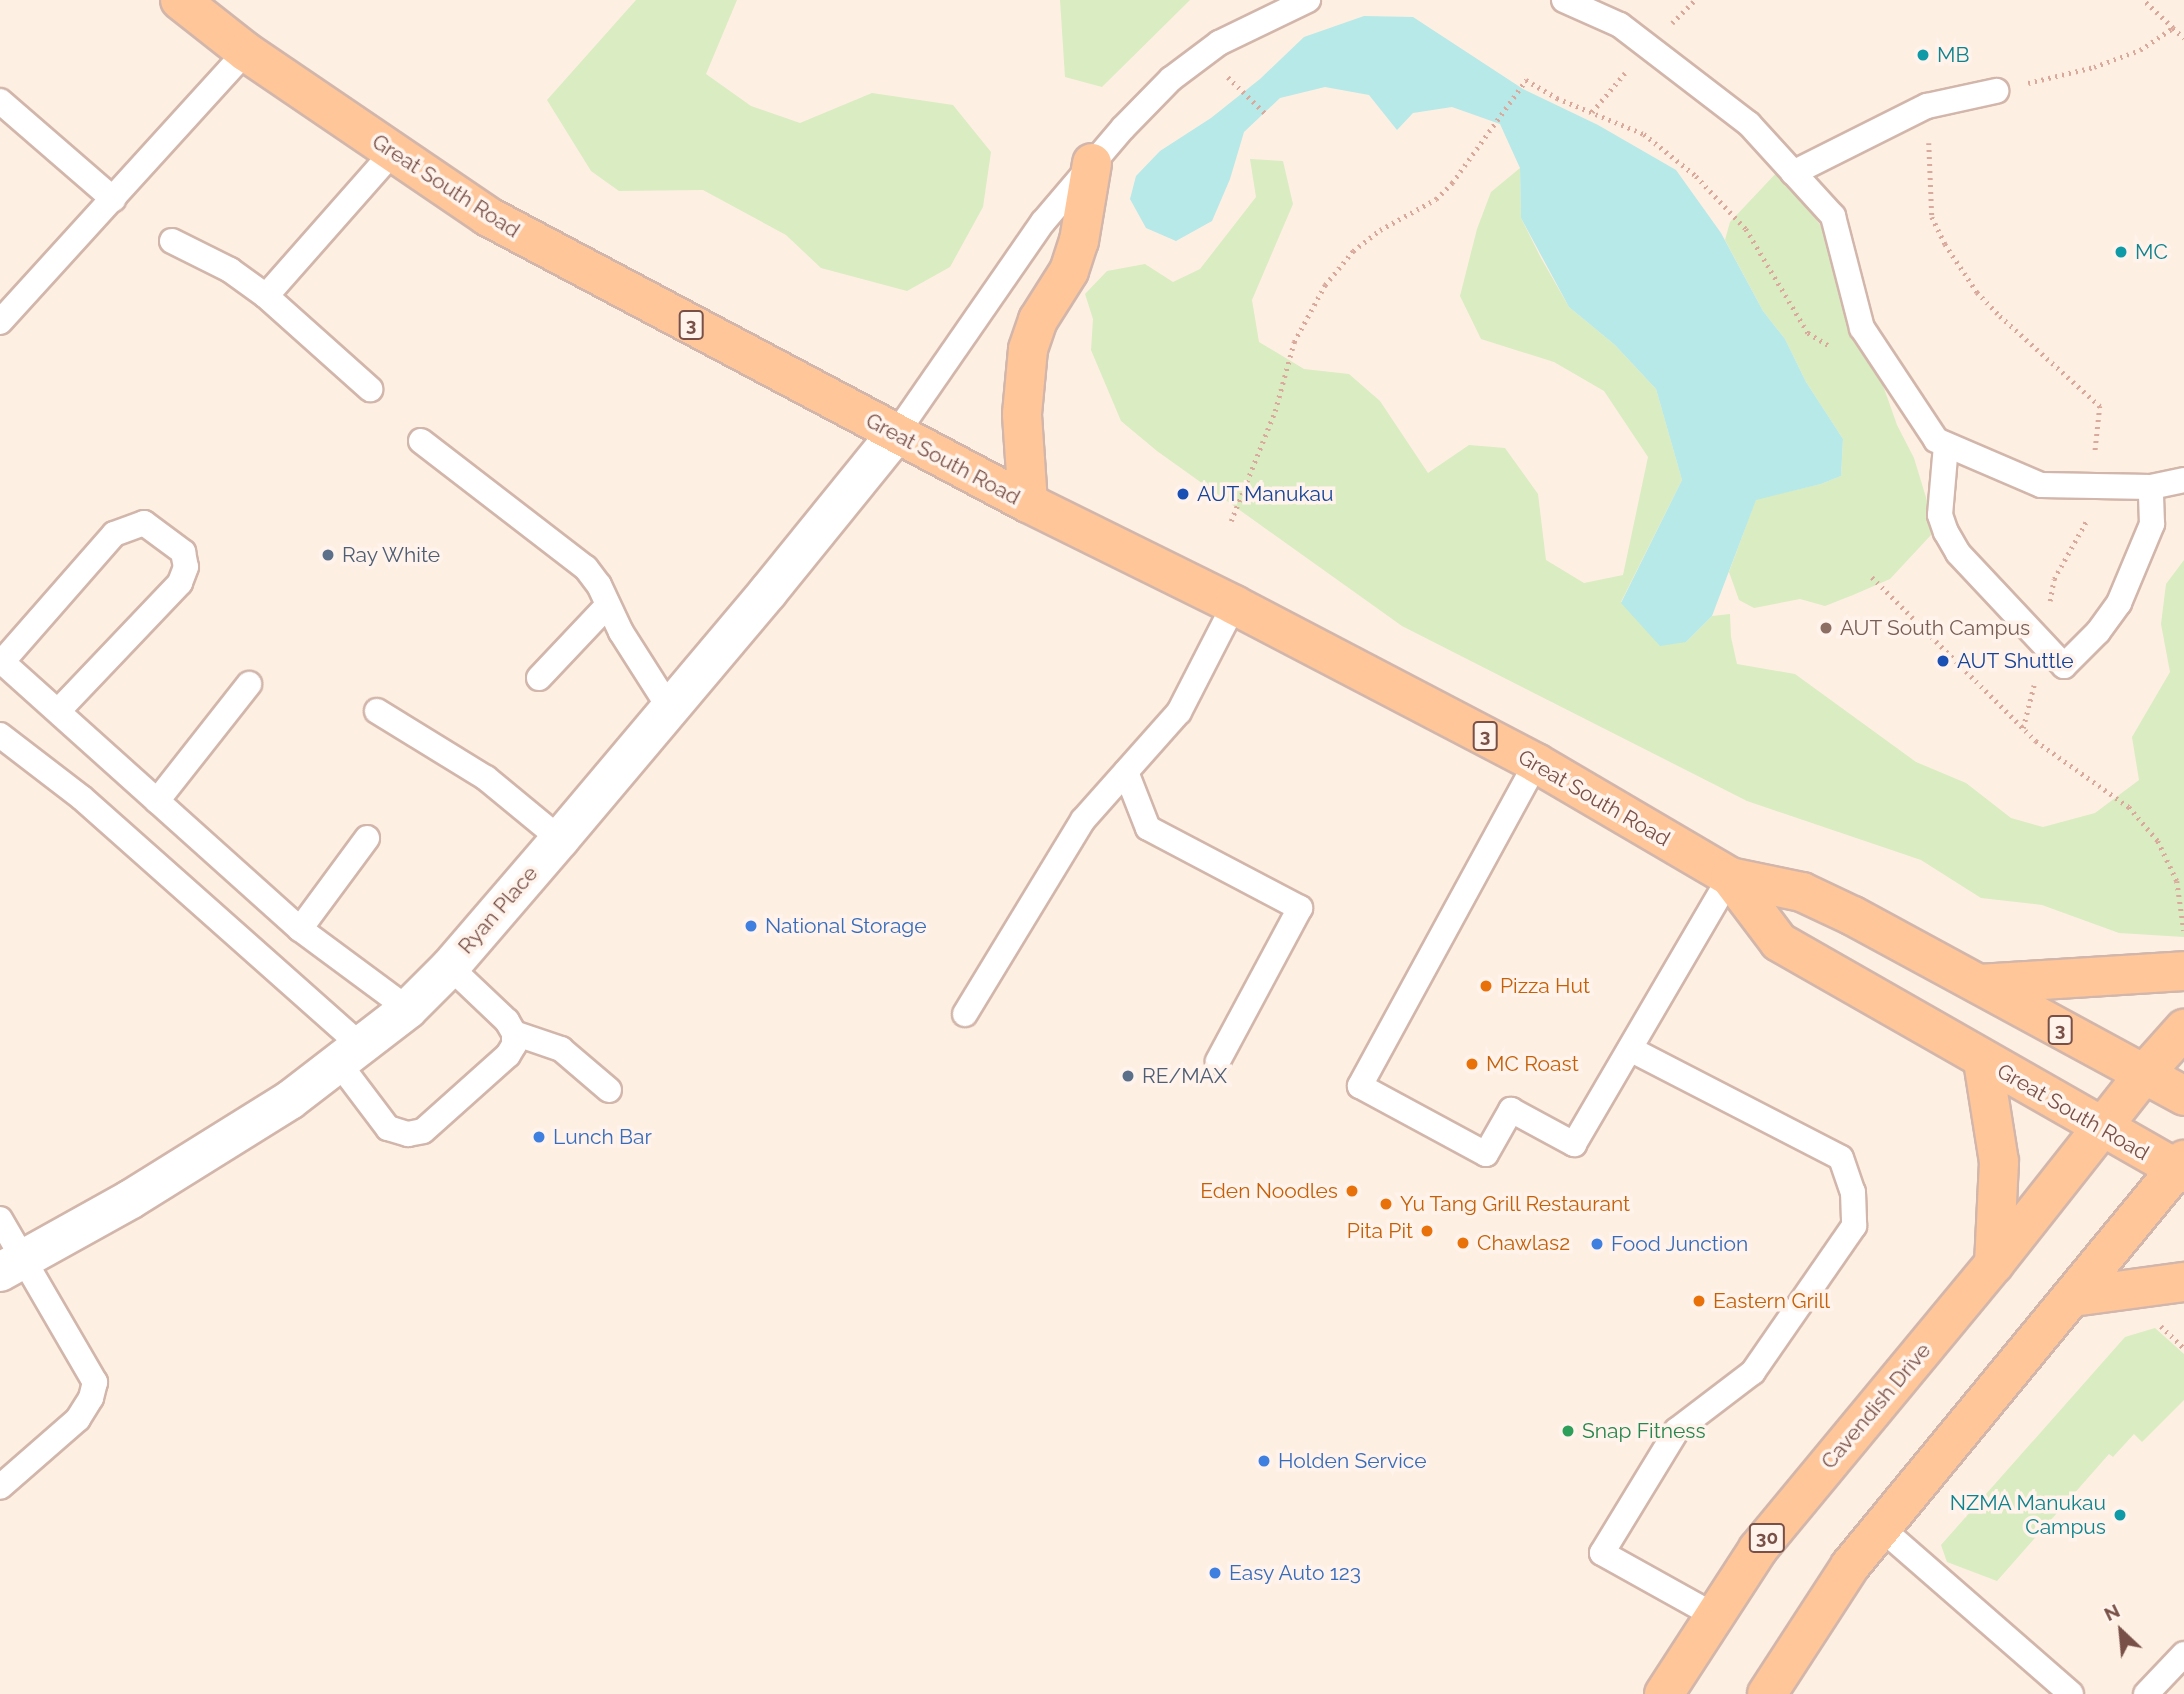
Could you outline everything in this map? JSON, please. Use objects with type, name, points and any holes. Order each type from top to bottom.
[{"type":"main road","name":"Great South Road","points":[[180,0],[246,52],[487,216],[1028,503],[1234,605],[1536,763],[1730,877],[1802,892],[1853,916],[2184,1096]]},
{"type":"main road","points":[[1028,503],[1022,414],[1028,349],[1038,320],[1069,271],[1079,241],[1093,163]]},
{"type":"main road","name":"Great South Road","points":[[1730,877],[1779,942],[2100,1127],[2181,1168]]},
{"type":"main road","points":[[1979,984],[2184,971]]},
{"type":"main road","name":"30","points":[[2100,1127],[2184,1028]]},
{"type":"main road","points":[[1983,1061],[1999,1162],[1994,1264]]},
{"type":"main road","name":"Cavendish Drive","points":[[1664,1694],[1767,1539],[1994,1264],[2100,1127]]},
{"type":"main road","points":[[1767,1694],[1850,1566],[2181,1168]]},
{"type":"main road","points":[[2073,1297],[2184,1282]]},
{"type":"street","name":"Ryan Place","points":[[12,1265],[131,1199],[290,1100],[408,1009],[450,967],[560,839],[896,434]]},
{"type":"lane","points":[[896,434],[1044,222],[1093,163],[1171,79],[1219,43],[1308,0]]},
{"type":"lane","points":[[1564,0],[1620,25],[1749,124],[1833,216],[1861,328],[1936,440],[2041,485],[2151,487],[2184,480]]},
{"type":"lane","points":[[0,322],[246,52]]},
{"type":"lane","points":[[1793,173],[1927,106],[1996,91]]},
{"type":"lane","points":[[0,102],[113,199]]},
{"type":"lane","points":[[266,296],[393,152]]},
{"type":"lane","points":[[172,241],[229,270],[266,296],[370,389]]},
{"type":"lane","points":[[421,441],[586,568],[621,632],[670,709]]},
{"type":"lane","points":[[1946,445],[1940,515],[1946,532],[1958,553],[2064,666],[2098,632],[2119,603],[2152,524],[2151,487]]},
{"type":"lane","points":[[58,711],[180,583],[186,567],[183,552],[144,523],[114,534],[1,661],[300,929],[408,1009]]},
{"type":"lane","points":[[539,678],[608,605]]},
{"type":"lane","points":[[965,1013],[1083,820],[1179,712],[1234,605]]},
{"type":"lane","points":[[158,801],[249,684]]},
{"type":"lane","points":[[377,712],[486,778],[560,839]]},
{"type":"lane","points":[[0,735],[82,799],[349,1054],[388,1128],[408,1134],[423,1131],[508,1055],[514,1045],[514,1033]]},
{"type":"lane","points":[[1536,763],[1360,1086],[1486,1154],[1511,1110],[1574,1144],[1730,877]]},
{"type":"lane","points":[[1126,772],[1148,828],[1300,908],[1218,1061]]},
{"type":"lane","points":[[300,929],[367,838]]},
{"type":"lane","points":[[450,967],[497,1011],[514,1033],[561,1049],[609,1090]]},
{"type":"lane","points":[[1630,1049],[1841,1158],[1853,1192],[1854,1226],[1760,1362],[1753,1372],[1677,1430],[1602,1553],[1715,1616]]},
{"type":"lane","points":[[0,1219],[12,1265],[95,1382],[91,1398],[78,1419],[0,1487]]},
{"type":"lane","points":[[1881,1528],[2071,1694]]},
{"type":"lane","points":[[2146,1694],[2184,1654]]},
{"type":"path","points":[[2143,0],[2184,38]]},
{"type":"path","points":[[1996,91],[2094,67],[2140,50],[2173,28]]},
{"type":"path","points":[[1592,113],[1648,47]]},
{"type":"path","points":[[1231,521],[1275,411],[1294,342],[1325,285],[1353,251],[1380,230],[1436,199],[1452,183],[1525,80],[1558,98],[1644,134],[1696,176],[1746,229],[1808,333],[1826,345],[1886,365]]},
{"type":"path","points":[[1243,92],[1265,113]]},
{"type":"path","points":[[1927,106],[1932,217],[1945,244],[1977,292],[2100,406],[2089,516],[2054,579],[2044,645],[2023,728]]},
{"type":"path","points":[[1872,577],[2023,728],[2068,766],[2129,807],[2158,841],[2177,881],[2184,936]]},
{"type":"path","points":[[2157,1319],[2184,1348]]},
{"type":"green space","points":[[636,0],[737,0],[706,74],[751,106],[800,123],[872,93],[953,105],[991,152],[983,207],[950,267],[907,291],[821,268],[786,235],[703,190],[619,191],[591,171],[547,100]]},
{"type":"green space","points":[[1060,0],[1190,0],[1102,87],[1065,77]]},
{"type":"green space","points":[[1250,159],[1283,161],[1293,204],[1252,300],[1259,342],[1304,369],[1349,374],[1380,401],[1428,473],[1469,445],[1505,448],[1538,494],[1546,560],[1584,583],[1623,575],[1648,457],[1604,391],[1554,362],[1481,339],[1460,296],[1477,229],[1491,192],[1520,168],[1521,218],[1541,258],[1569,307],[1615,345],[1656,389],[1682,480],[1621,602],[1686,642],[1712,616],[1730,614],[1731,637],[1737,664],[1795,674],[1916,762],[1966,783],[2011,818],[2043,827],[2095,813],[2139,780],[2132,737],[2170,672],[2161,624],[2166,584],[2184,560],[2184,937],[2119,933],[2042,905],[1981,898],[1921,860],[1747,801],[1402,626],[1157,451],[1121,421],[1091,350],[1093,319],[1085,294],[1107,271],[1145,264],[1173,282],[1200,269],[1256,197]]},
{"type":"green space","points":[[1780,169],[1836,252],[1897,425],[1914,458],[1928,504],[1931,535],[1890,579],[1853,595],[1825,606],[1800,599],[1754,608],[1739,600],[1729,572],[1756,499],[1821,484],[1841,476],[1843,439],[1806,382],[1785,339],[1763,311],[1725,240],[1730,222]]},
{"type":"green space","points":[[2155,1328],[2184,1354],[2184,1400],[2142,1442],[2134,1434],[2113,1457],[2109,1454],[1997,1581],[1947,1562],[1941,1545],[2125,1337]]},
{"type":"water","points":[[1364,16],[1413,17],[1523,89],[1598,125],[1676,170],[1721,233],[1763,311],[1785,339],[1806,382],[1843,439],[1841,476],[1821,484],[1756,500],[1712,616],[1686,642],[1660,646],[1621,603],[1682,480],[1656,389],[1615,345],[1569,307],[1521,218],[1520,168],[1500,124],[1452,107],[1413,113],[1397,130],[1369,95],[1325,87],[1280,98],[1244,132],[1230,179],[1212,221],[1176,241],[1146,228],[1130,199],[1136,176],[1160,151],[1211,118],[1260,79],[1304,37]]},
{"type":"place","name":"MB","points":[[1923,55]]},
{"type":"place","name":"MC","points":[[2121,252]]},
{"type":"place","name":"AUT Manukau","points":[[1183,494]]},
{"type":"place","name":"Ray White","points":[[328,555]]},
{"type":"place","name":"AUT South Campus","points":[[1826,628]]},
{"type":"place","name":"AUT Shuttle","points":[[1943,661]]},
{"type":"place","name":"National Storage","points":[[751,926]]},
{"type":"place","name":"Pizza Hut","points":[[1486,986]]},
{"type":"place","name":"MC Roast","points":[[1472,1064]]},
{"type":"place","name":"RE/MAX","points":[[1128,1076]]},
{"type":"place","name":"Lunch Bar","points":[[539,1137]]},
{"type":"place","name":"Eden Noodles","points":[[1352,1191]]},
{"type":"place","name":"Yu Tang Grill Restaurant","points":[[1386,1204]]},
{"type":"place","name":"Pita Pit","points":[[1427,1231]]},
{"type":"place","name":"Chawlas2","points":[[1463,1243]]},
{"type":"place","name":"Food Junction","points":[[1597,1244]]},
{"type":"place","name":"Eastern Grill","points":[[1699,1301]]},
{"type":"place","name":"Snap Fitness","points":[[1568,1431]]},
{"type":"place","name":"Holden Service","points":[[1264,1461]]},
{"type":"place","name":"NZMA Manukau Campus","points":[[2120,1515]]},
{"type":"place","name":"Easy Auto 123","points":[[1215,1573]]}]
